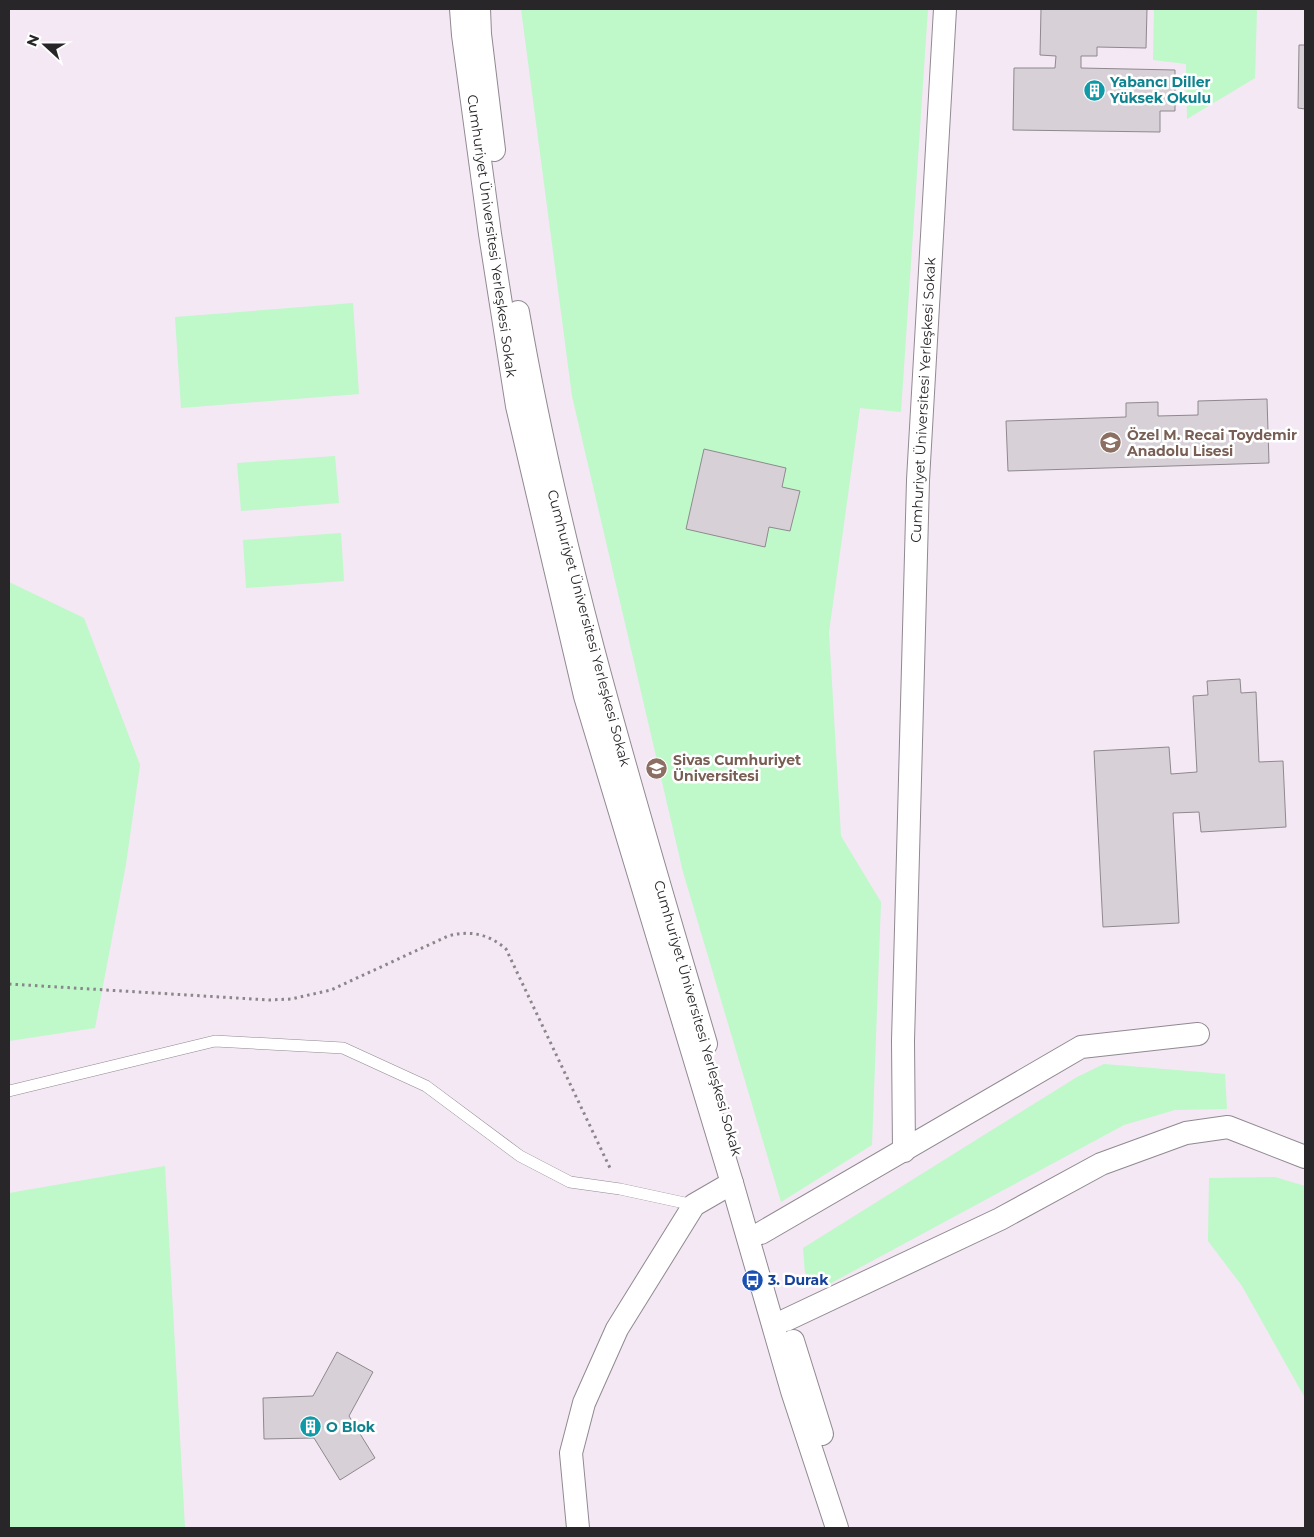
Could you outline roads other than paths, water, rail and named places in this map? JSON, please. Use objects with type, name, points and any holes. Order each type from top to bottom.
[{"type":"street","name":"Cumhuriyet Üniversitesi Yerleşkesi Sokak","points":[[461,9],[462,35],[490,234],[517,406],[585,696],[732,1183],[792,1391],[837,1528]]},
{"type":"street","name":"Cumhuriyet Üniversitesi Yerleşkesi Sokak","points":[[479,9],[480,34],[504,234],[534,404],[569,559],[604,692],[786,1320],[851,1528]]},
{"type":"street","name":"Cumhuriyet Üniversitesi Yerleşkesi Sokak","points":[[904,1151],[902,1041],[918,490],[945,9]]},
{"type":"street","points":[[761,1233],[1081,1047],[1198,1034]]},
{"type":"street","points":[[786,1320],[1000,1219],[1101,1164],[1186,1133],[1228,1127],[1305,1157]]},
{"type":"street","points":[[578,1528],[571,1452],[584,1403],[616,1329],[694,1206],[732,1183]]},
{"type":"lane","points":[[9,1091],[215,1041],[343,1048],[426,1086],[520,1156],[570,1182],[620,1189],[694,1206]]},
{"type":"place","name":"Yabancı Diller Yüksek Okulu","points":[[1094,90]]},
{"type":"place","name":"Özel M. Recai Toydemir Anadolu Lisesi","points":[[1111,443]]},
{"type":"place","name":"Sivas Cumhuriyet Üniversitesi","points":[[657,768]]},
{"type":"place","name":"3. Durak","points":[[752,1280]]},
{"type":"place","name":"O Blok","points":[[310,1427]]}]
